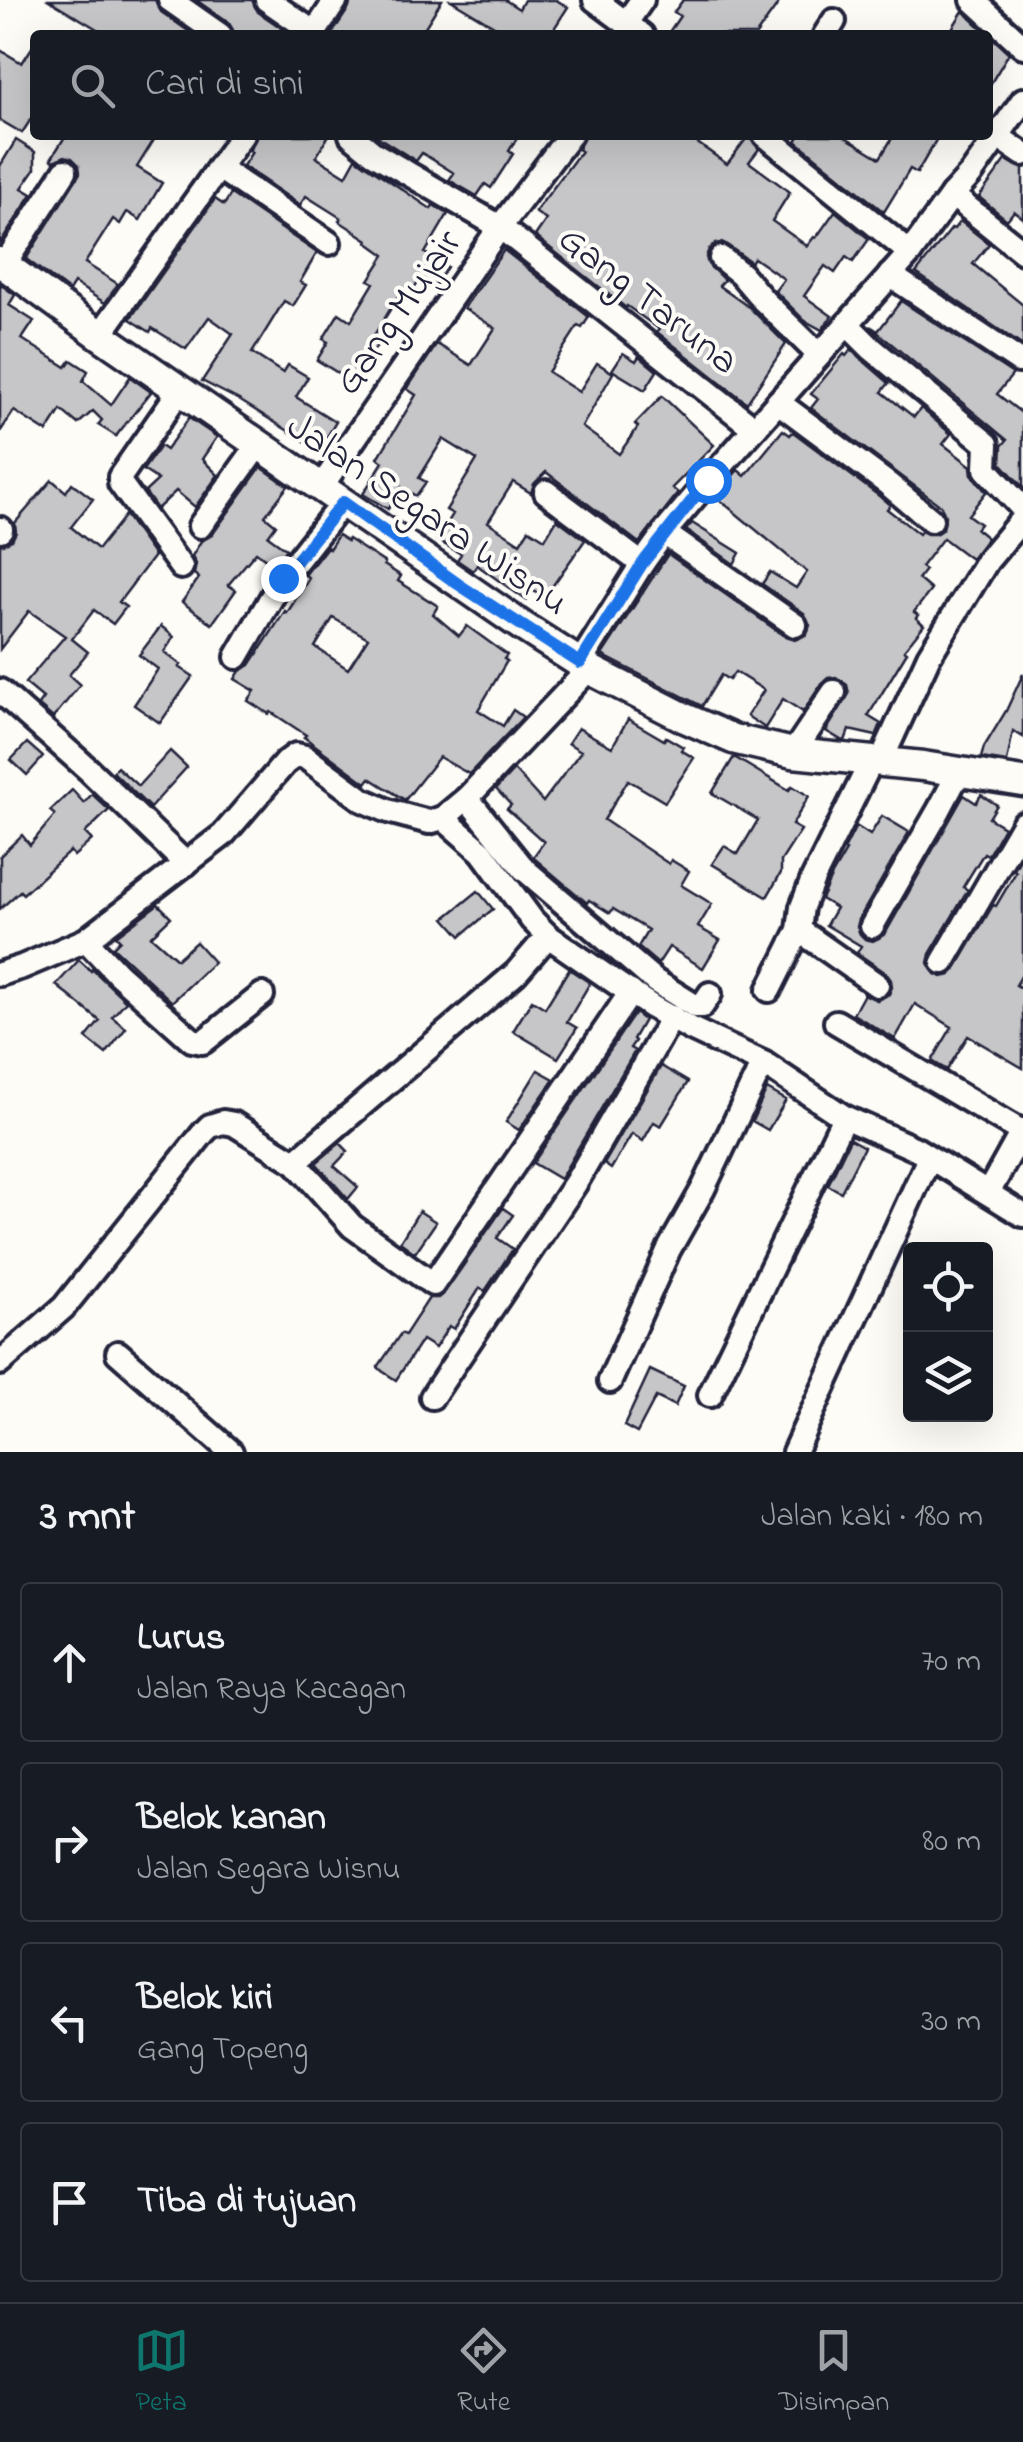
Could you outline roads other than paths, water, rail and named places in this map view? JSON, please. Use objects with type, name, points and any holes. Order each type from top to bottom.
[{"type":"street","points":[[170,0],[213,30]]},
{"type":"street","points":[[267,0],[308,30]]},
{"type":"street","points":[[317,30],[336,0]]},
{"type":"street","points":[[595,0],[634,29],[642,0]]},
{"type":"street","points":[[974,0],[1023,46]]},
{"type":"street","points":[[0,974],[86,940],[223,835],[296,755],[305,757],[363,800],[429,822],[442,818],[467,798],[585,666],[642,564],[664,533],[910,252],[1023,100]]},
{"type":"street","points":[[997,136],[1023,154]]},
{"type":"street","points":[[100,335],[239,140]]},
{"type":"street","name":"Gang Mujair","points":[[237,657],[332,494],[500,227],[566,140]]},
{"type":"street","points":[[772,140],[910,252]]},
{"type":"street","name":"Gang Taruna","points":[[379,144],[500,227],[754,428]]},
{"type":"street","points":[[220,168],[328,243]]},
{"type":"street","points":[[2,263],[65,171]]},
{"type":"street","points":[[952,195],[1023,252]]},
{"type":"street","points":[[721,258],[819,356]]},
{"type":"street","name":"Jalan Segara Wisnu","points":[[2,263],[458,584],[585,666],[733,738],[793,753],[1023,782]]},
{"type":"street","points":[[890,276],[1019,360]]},
{"type":"street","points":[[770,990],[799,930],[802,906],[813,879],[929,656],[988,562],[1022,520],[986,470],[987,444],[847,324]]},
{"type":"street","points":[[180,390],[120,477],[120,483],[182,567]]},
{"type":"street","points":[[778,402],[930,520]]},
{"type":"street","points":[[200,526],[259,444]]},
{"type":"street","points":[[546,492],[642,564]]},
{"type":"street","points":[[664,533],[795,626]]},
{"type":"street","points":[[0,691],[186,864]]},
{"type":"street","points":[[793,753],[834,692]]},
{"type":"street","points":[[872,926],[959,772]]},
{"type":"street","points":[[467,798],[524,868],[656,981],[695,1006],[702,1006],[710,994]]},
{"type":"street","points":[[442,818],[482,852],[548,936],[652,1007],[763,1062],[844,1117],[916,1149],[1023,1215]]},
{"type":"street","points":[[943,962],[1023,824]]},
{"type":"street","points":[[799,930],[878,985]]},
{"type":"street","points":[[295,1162],[516,973],[548,936]]},
{"type":"street","points":[[86,940],[192,1040],[204,1042],[262,995]]},
{"type":"street","points":[[0,1363],[64,1307],[172,1170],[210,1126],[222,1122],[234,1124],[295,1162],[352,1226],[435,1283],[631,992]]},
{"type":"street","points":[[432,1397],[575,1184],[672,1017]]},
{"type":"street","points":[[836,1022],[1022,1131],[988,1192]]},
{"type":"street","points":[[610,1381],[669,1249],[703,1189],[763,1062]]},
{"type":"street","points":[[710,1395],[844,1117]]},
{"type":"street","points":[[794,1452],[929,1158]]},
{"type":"street","points":[[118,1353],[232,1452]]}]
